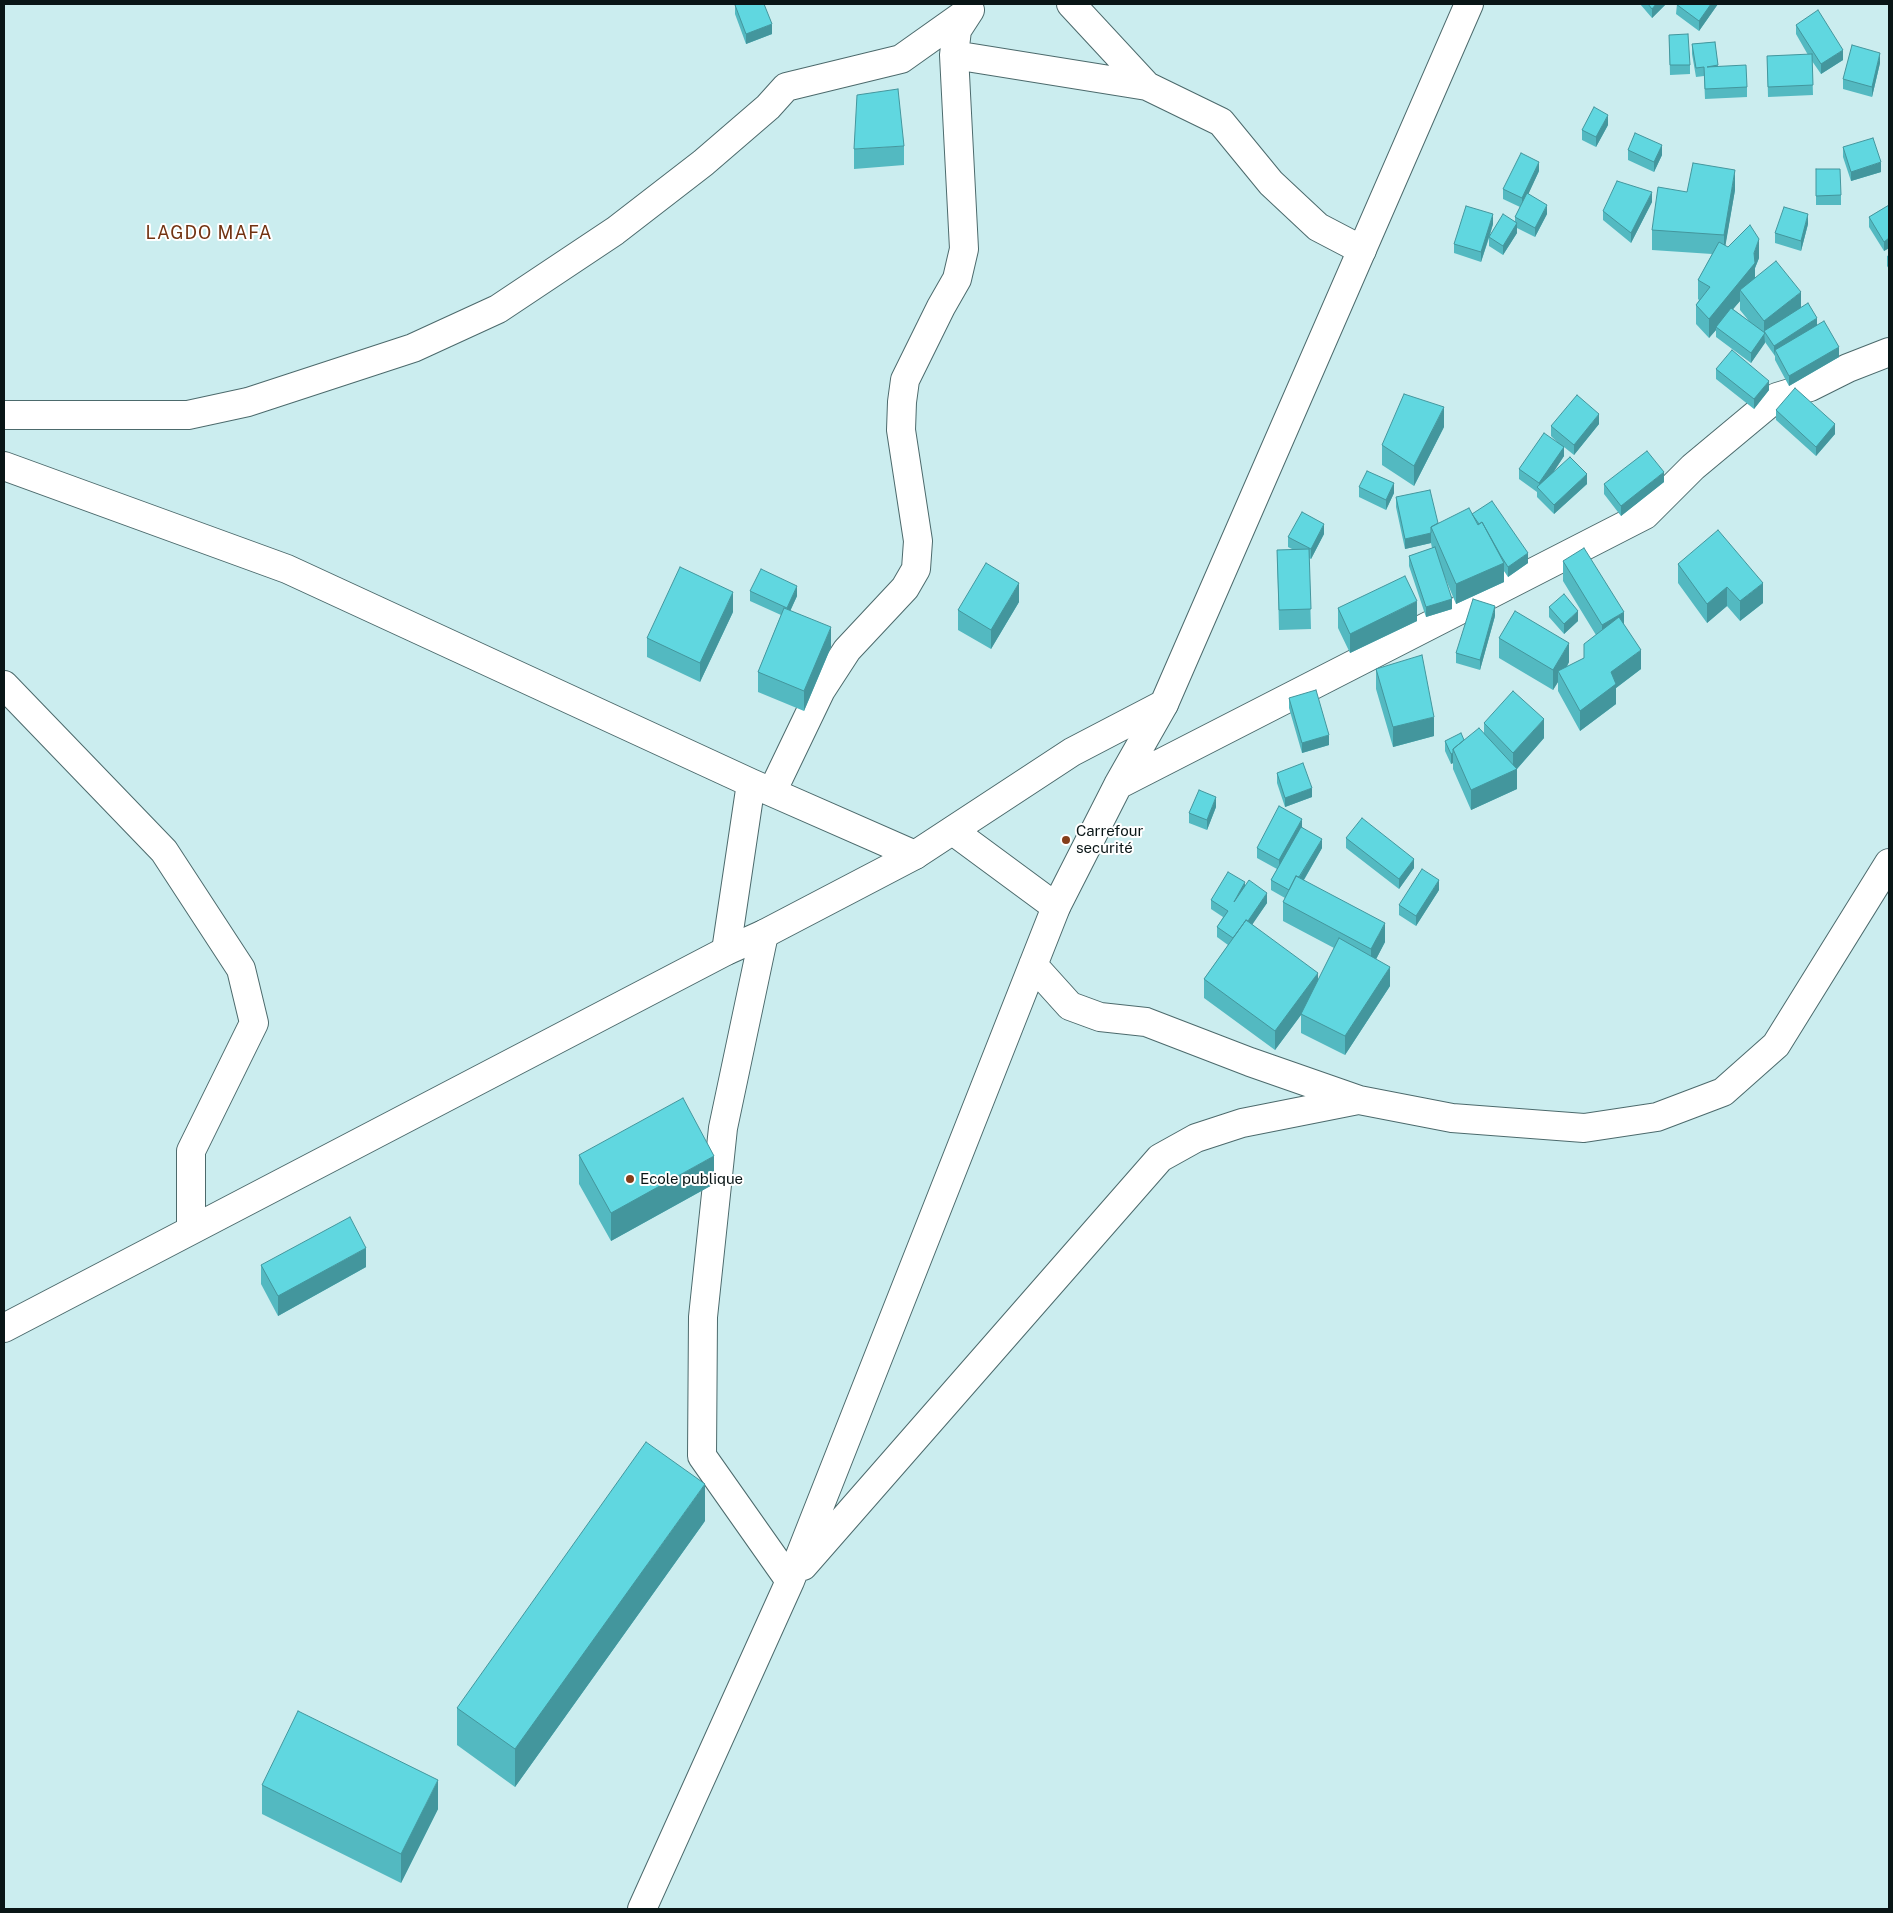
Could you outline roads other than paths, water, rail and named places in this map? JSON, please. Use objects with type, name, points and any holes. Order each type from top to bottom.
[{"type":"street","points":[[1070,4],[1147,86]]},
{"type":"street","points":[[642,1909],[790,1581],[1056,907],[1118,785],[1164,704],[1470,4]]},
{"type":"street","points":[[726,951],[762,788],[847,650],[905,588],[916,569],[918,541],[901,430],[902,402],[905,380],[957,280],[964,249],[954,55],[957,30],[971,6]]},
{"type":"street","points":[[4,415],[188,415],[248,402],[413,348],[498,309],[615,231],[703,163],[768,107],[786,87],[901,60],[971,6]]},
{"type":"street","points":[[954,55],[1147,86],[1222,122],[1271,183],[1318,227],[1362,250]]},
{"type":"street","points":[[1118,785],[1645,515],[1693,467],[1777,397],[1810,387],[1848,368],[1889,352]]},
{"type":"street","points":[[4,466],[287,569],[762,788],[915,855]]},
{"type":"street","points":[[4,685],[164,851],[241,970],[254,1022],[191,1151],[190,1229]]},
{"type":"street","points":[[4,1328],[190,1229],[915,855],[1072,752],[1164,704]]},
{"type":"street","points":[[953,831],[1056,907]]},
{"type":"street","points":[[1033,965],[1070,1006],[1100,1017],[1146,1022],[1250,1062],[1359,1100],[1452,1118],[1584,1128],[1657,1117],[1723,1092],[1776,1045],[1889,863]]},
{"type":"street","points":[[764,934],[723,1128],[703,1318],[702,1456],[790,1581]]},
{"type":"street","points":[[790,1581],[1160,1158],[1196,1138],[1242,1124],[1359,1100]]},
{"type":"place","name":"Carrefour securité","points":[[1066,840]]},
{"type":"place","name":"Ecole publique","points":[[630,1179]]},
{"type":"district","name":"LAGDO MAFA","points":[[209,233]]}]
